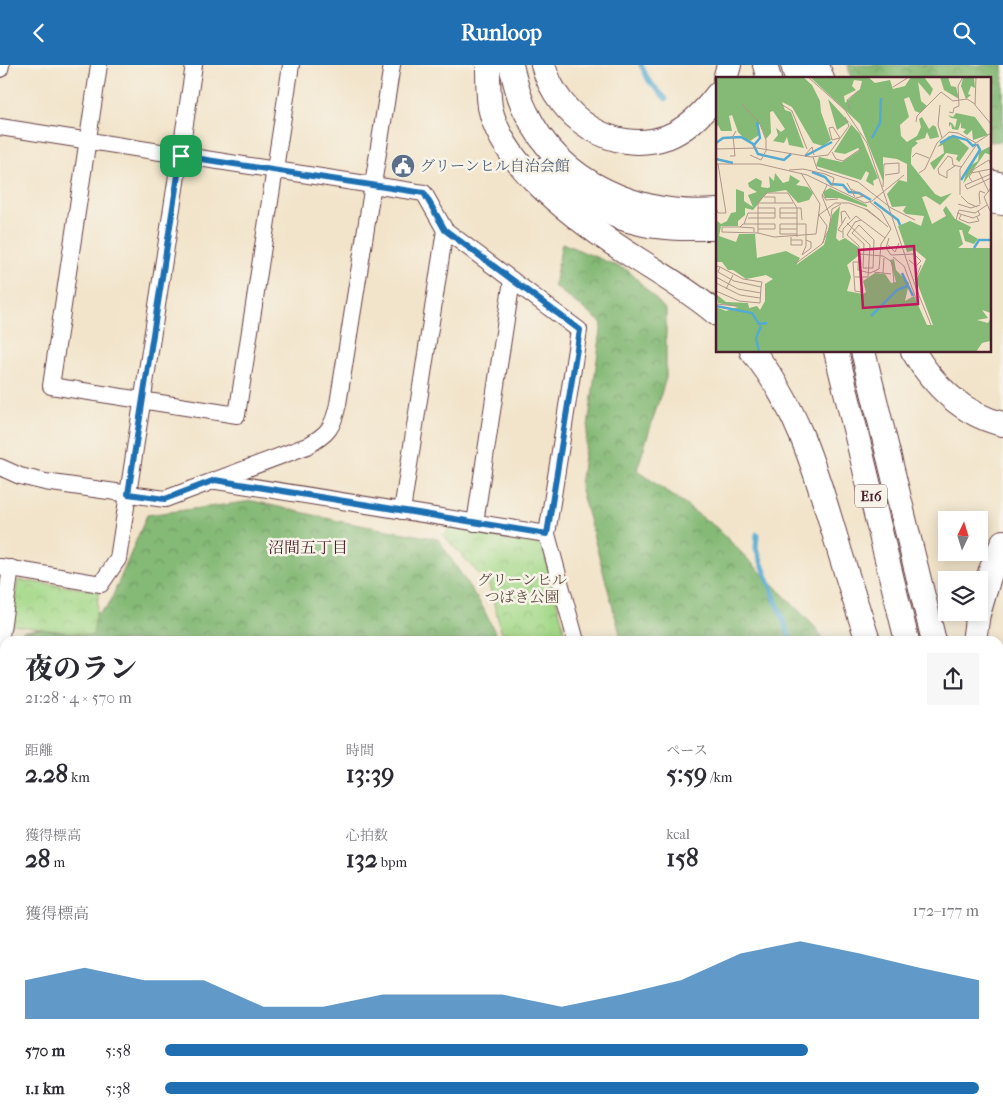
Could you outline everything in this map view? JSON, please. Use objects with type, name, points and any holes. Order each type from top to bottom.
[{"type":"highway","points":[[488,65],[502,108],[521,144],[549,175],[566,189],[605,210],[643,224],[716,228]]},
{"type":"highway","points":[[488,65],[488,88],[491,108],[502,137],[518,164],[548,195],[570,213],[594,231],[682,288],[716,313]]},
{"type":"highway","points":[[511,65],[526,113],[541,137],[571,171],[593,185],[627,201],[671,209],[716,211]]},
{"type":"highway","points":[[543,65],[554,93],[575,118],[604,136],[620,141],[653,141],[669,136],[696,119],[716,96]]},
{"type":"highway","points":[[990,182],[1003,185]]},
{"type":"highway","points":[[990,201],[1003,203]]},
{"type":"highway","points":[[753,353],[777,386],[804,439],[825,499],[866,636]]},
{"type":"highway","name":"E16","points":[[836,353],[906,636]]},
{"type":"highway","name":"E16","points":[[863,353],[933,636]]},
{"type":"highway","points":[[914,353],[934,381],[955,401],[984,419],[1003,424]]},
{"type":"highway","points":[[988,580],[1003,542]]},
{"type":"highway","points":[[975,636],[977,621]]},
{"type":"street","points":[[99,65],[51,386],[237,415],[291,65]]},
{"type":"street","points":[[1,636],[6,568],[101,584],[118,559],[194,65]]},
{"type":"street","points":[[0,467],[20,477],[165,499],[307,446],[324,436],[334,423],[340,395],[392,65]]},
{"type":"street","points":[[0,127],[424,193],[445,230],[580,330],[547,534],[575,636]]},
{"type":"street","points":[[402,511],[445,230]]},
{"type":"street","points":[[475,523],[512,280]]},
{"type":"street","points":[[215,480],[547,534]]},
{"type":"green space","points":[[848,65],[1003,65],[1003,141],[990,142],[990,77],[851,77]]},
{"type":"green space","points":[[562,243],[629,271],[666,310],[666,378],[637,470],[717,528],[815,627],[820,636],[621,636],[580,486],[602,323],[554,286]]},
{"type":"green space","points":[[253,501],[343,522],[438,539],[482,606],[497,636],[22,636],[23,631],[81,625],[109,605],[147,515]]},
{"type":"green space","name":"グリーンヒル つばき公園","points":[[451,527],[542,545],[566,636],[503,636],[489,585],[443,535]]},
{"type":"green space","points":[[18,580],[99,591],[93,636],[11,625]]},
{"type":"waterway","points":[[641,65],[649,81],[666,99]]},
{"type":"waterway","points":[[757,534],[756,548],[789,636]]},
{"type":"place","name":"グリーンヒル自治会館","points":[[403,166]]},
{"type":"district","name":"沼間五丁目","points":[[308,547]]},
{"type":"route","points":[[181,156],[424,193],[445,230],[580,330],[547,534],[215,480],[165,499],[128,494],[181,156]]}]
